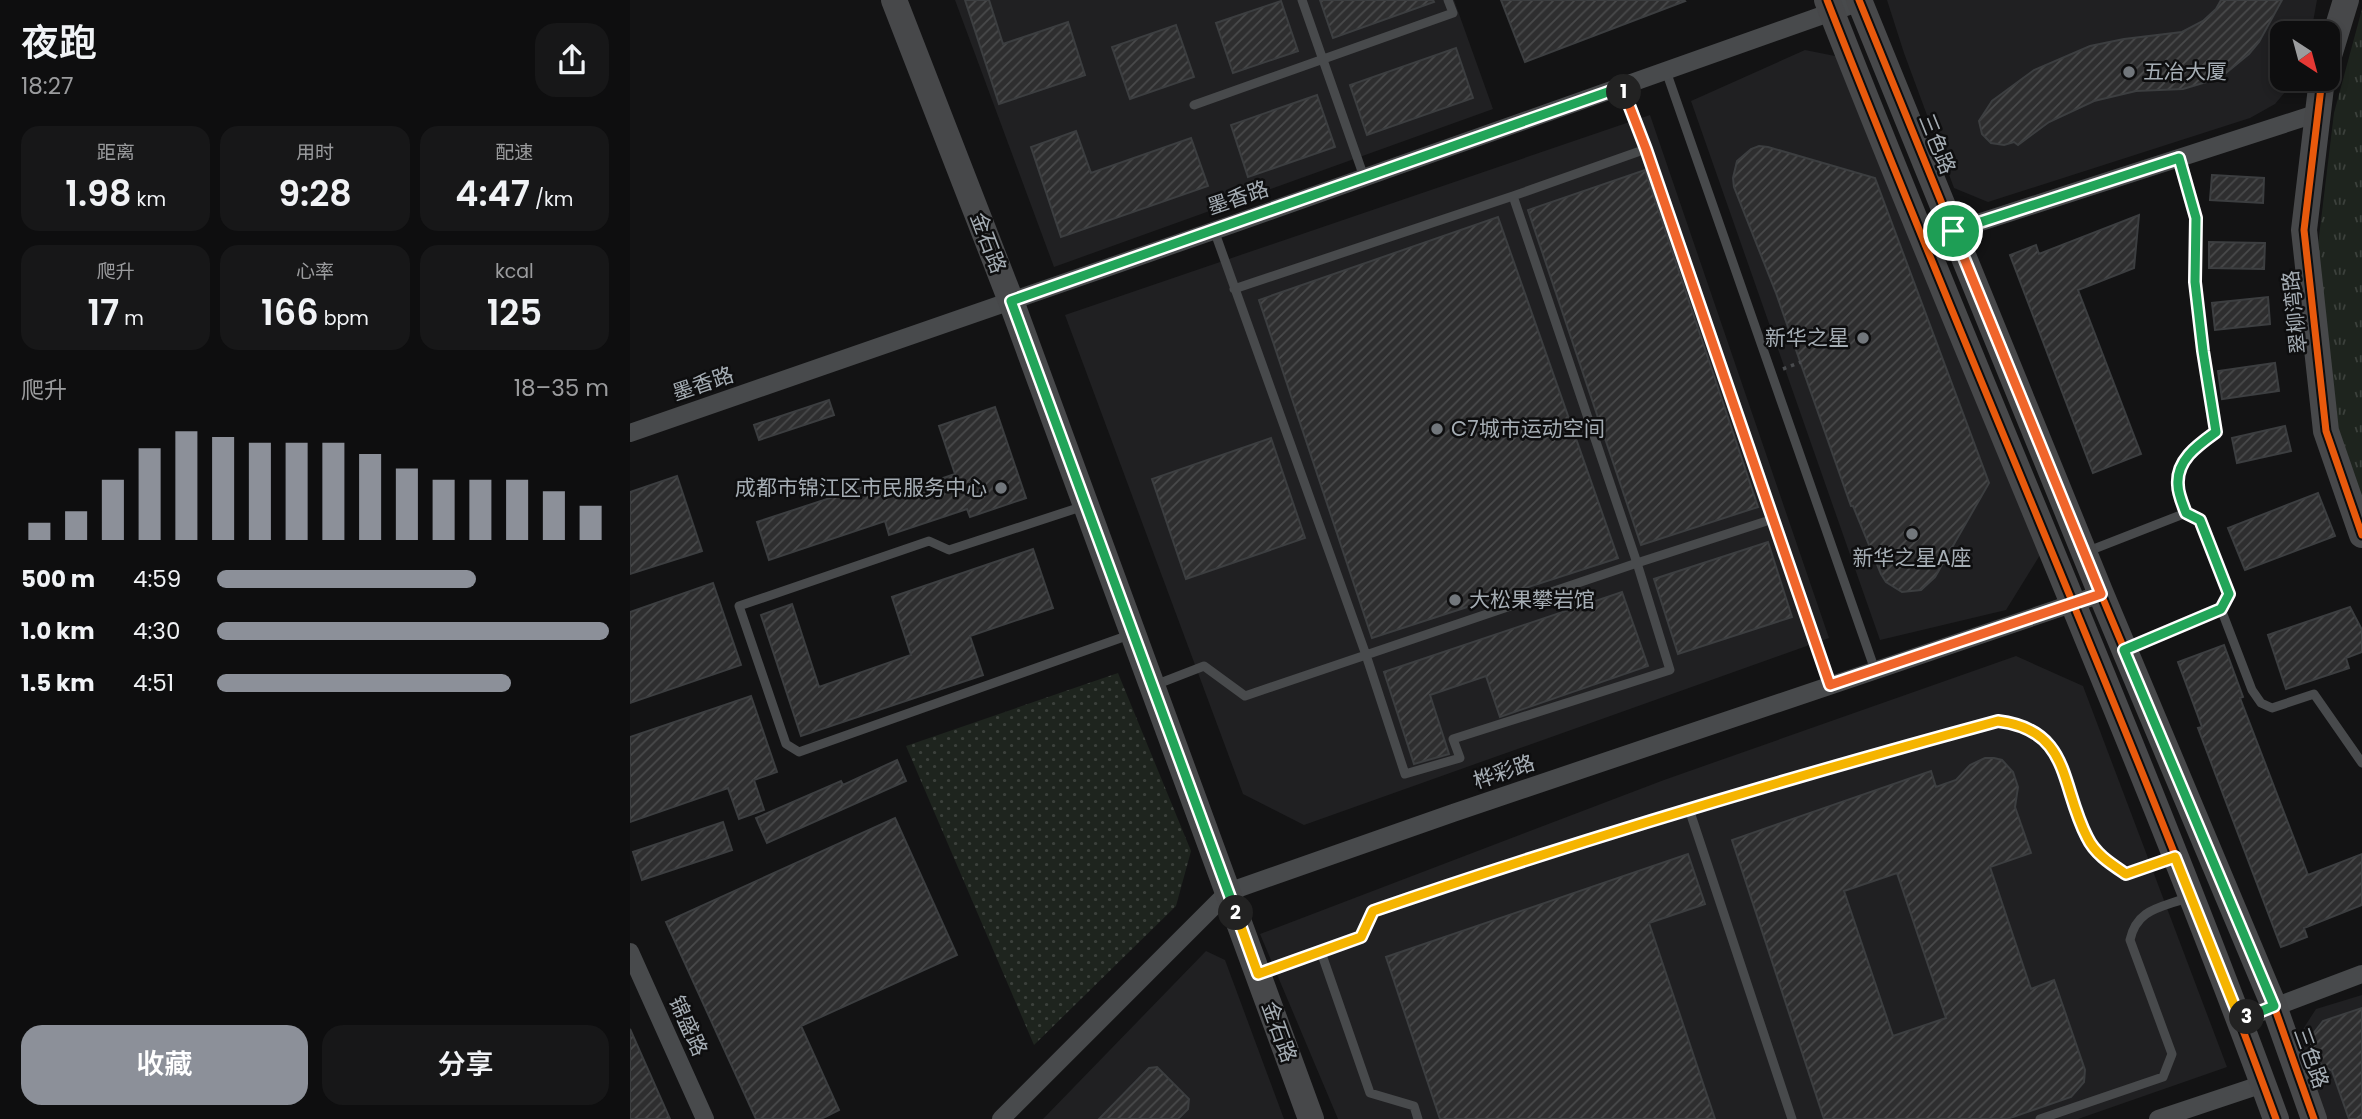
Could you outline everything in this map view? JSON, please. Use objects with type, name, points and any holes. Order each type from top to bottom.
[{"type":"street","name":"金石路","points":[[894,0],[1011,301],[1311,1119]]},
{"type":"street","points":[[2340,21],[2346,0]]},
{"type":"street","name":"墨香路","points":[[630,433],[1622,87],[1830,6],[1860,1]]},
{"type":"street","name":"三色路","points":[[1860,1],[2084,553],[2274,1006],[2314,1119]]},
{"type":"street","points":[[1830,6],[2175,857],[2276,1119]]},
{"type":"street","name":"翠柳湾路","points":[[2321,91],[2304,230],[2326,431],[2362,536]]},
{"type":"street","points":[[1953,231],[2318,113]]},
{"type":"street","name":"桦彩路","points":[[1001,1119],[1228,892],[2101,594]]},
{"type":"street","name":"锦盛路","points":[[631,957],[705,1119]]},
{"type":"street","points":[[2240,1020],[2362,974]]},
{"type":"street","points":[[2158,1119],[2263,1084]]},
{"type":"lane","points":[[1303,0],[1364,177]]},
{"type":"lane","points":[[1194,105],[1453,13],[1448,0]]},
{"type":"lane","points":[[1666,71],[1875,670]]},
{"type":"lane","points":[[1622,87],[1646,149],[1830,685]]},
{"type":"lane","points":[[1234,289],[1646,149]]},
{"type":"lane","points":[[2124,650],[2221,609],[2229,594],[2200,520],[2186,513],[2178,485],[2181,466],[2194,448],[2216,432],[2195,282],[2196,218],[2179,158]]},
{"type":"lane","points":[[1214,230],[1366,655],[1405,774],[1460,758],[1453,739],[1670,670],[1637,563],[1513,196]]},
{"type":"lane","points":[[1086,505],[949,550],[929,541],[739,606],[786,744],[799,752],[1133,634]]},
{"type":"lane","points":[[2084,553],[2186,513]]},
{"type":"lane","points":[[1152,685],[1203,666],[1245,696],[1773,519]]},
{"type":"lane","points":[[2221,609],[2252,690],[2261,703],[2272,708],[2314,694],[2362,763]]},
{"type":"lane","points":[[1258,974],[1361,937],[1373,911],[1475,876],[1850,761],[1998,721],[2019,724],[2038,734],[2056,752],[2087,838],[2103,859],[2126,874],[2175,857]]},
{"type":"lane","points":[[1689,809],[1793,1119]]},
{"type":"lane","points":[[2040,1119],[2163,1077],[2172,1054],[2130,940],[2133,925],[2143,915],[2191,897]]},
{"type":"lane","points":[[1321,952],[1370,1093],[1414,1106],[1418,1119]]},
{"type":"path","points":[[1771,374],[1801,362]]},
{"type":"shaded area","points":[[955,0],[1454,0],[1493,109],[1054,267]]},
{"type":"shaded area","points":[[1887,0],[2317,0],[2313,21],[2270,21],[2270,91],[2286,91],[2275,104],[2250,118],[1988,202],[1954,188]]},
{"type":"shaded area","name":"新华之星","points":[[1805,50],[1840,57],[2040,555],[2006,610],[1880,640],[1691,101]]},
{"type":"shaded area","points":[[1650,115],[1829,638],[1304,825],[1243,794],[1065,315]]},
{"type":"shaded area","points":[[2016,656],[2083,686],[2227,1067],[2078,1119],[1338,1119],[1260,934],[1664,780]]},
{"type":"shaded area","points":[[1206,951],[1225,960],[1284,1119],[1043,1119]]},
{"type":"shaded area","points":[[2362,995],[2362,1119],[2326,1119],[2294,1043],[2316,1009]]},
{"type":"green space","points":[[2362,9],[2362,504],[2338,440],[2318,245],[2334,113]]},
{"type":"green space","points":[[1118,673],[1191,851],[1176,906],[1034,1045],[906,746]]},
{"type":"building","points":[[965,0],[989,0],[1003,44],[1068,22],[1085,75],[999,104]]},
{"type":"building","points":[[1320,0],[1433,0],[1434,2],[1333,38]]},
{"type":"building","points":[[1501,0],[1684,0],[1685,1],[1525,62]]},
{"type":"building","name":"五冶大厦","points":[[2221,0],[2282,0],[2259,42],[2249,54],[2213,80],[2183,89],[2136,91],[2094,101],[2049,122],[2018,145],[2014,142],[2004,145],[1991,143],[1982,134],[1979,121],[1992,101],[2034,70],[2090,46],[2182,32],[2203,21]]},
{"type":"building","points":[[1281,1],[1298,51],[1233,73],[1216,23]]},
{"type":"building","points":[[1176,25],[1194,77],[1130,99],[1112,47]]},
{"type":"building","points":[[1456,48],[1473,98],[1367,135],[1350,85]]},
{"type":"building","points":[[1317,95],[1335,147],[1248,177],[1231,125]]},
{"type":"building","points":[[1076,131],[1091,173],[1191,138],[1208,186],[1061,237],[1031,147]]},
{"type":"building","points":[[1759,146],[1875,178],[1989,483],[1935,577],[1921,590],[1902,592],[1886,582],[1881,574],[1851,506],[1776,293],[1734,187],[1737,161]]},
{"type":"building","name":"C7城市运动空间","points":[[1645,170],[1758,507],[1641,545],[1528,210]]},
{"type":"building","points":[[2212,175],[2264,178],[2263,203],[2210,200]]},
{"type":"building","points":[[2139,215],[2134,268],[2078,290],[2141,454],[2093,473],[2010,255],[2036,245],[2039,254]]},
{"type":"building","name":"C7城市运动空间","points":[[1498,217],[1618,558],[1372,638],[1259,300]]},
{"type":"building","points":[[2209,242],[2265,243],[2264,269],[2209,268]]},
{"type":"building","points":[[2268,297],[2270,324],[2215,330],[2212,303]]},
{"type":"building","points":[[2275,363],[2279,391],[2222,399],[2218,371]]},
{"type":"building","points":[[829,400],[834,415],[759,440],[754,425]]},
{"type":"building","points":[[995,407],[1026,498],[970,517],[967,509],[889,535],[885,521],[769,560],[757,522],[894,477],[899,493],[955,474],[939,426]]},
{"type":"building","points":[[2285,426],[2291,451],[2237,463],[2232,438]]},
{"type":"building","points":[[1271,438],[1305,538],[1186,579],[1152,479]]},
{"type":"building","points":[[677,476],[702,551],[630,574],[630,492]]},
{"type":"building","points":[[2318,493],[2335,536],[2245,570],[2228,528]]},
{"type":"building","points":[[1768,542],[1792,617],[1678,654],[1654,579]]},
{"type":"building","points":[[1033,549],[1053,608],[970,636],[983,675],[801,736],[761,615],[792,604],[819,687],[911,655],[892,597]]},
{"type":"building","points":[[713,583],[741,665],[630,703],[630,612]]},
{"type":"building","points":[[1622,592],[1648,666],[1500,717],[1486,676],[1430,695],[1449,754],[1414,764],[1384,672]]},
{"type":"building","points":[[2350,607],[2362,630],[2362,652],[2346,658],[2349,668],[2286,689],[2268,635]]},
{"type":"building","points":[[2224,645],[2243,697],[2240,698],[2308,875],[2362,854],[2362,905],[2304,928],[2307,937],[2281,947],[2198,728],[2202,727],[2178,662]]},
{"type":"building","points":[[751,696],[777,772],[754,780],[764,810],[739,819],[728,788],[630,822],[630,737]]},
{"type":"building","points":[[1985,758],[1994,758],[2002,760],[2013,772],[2018,787],[2015,807],[2031,853],[1990,867],[2031,989],[2054,980],[2085,1070],[2084,1082],[2071,1097],[2007,1119],[1824,1119],[1732,840],[1931,771],[1936,787],[1956,780],[1970,765]],"holes":[[[1897,873],[1946,1018],[1893,1036],[1844,891]]]},
{"type":"building","points":[[897,760],[906,781],[767,843],[756,818],[841,781],[843,785]]},
{"type":"building","points":[[895,818],[957,955],[801,1026],[839,1110],[821,1119],[756,1119],[666,922]]},
{"type":"building","points":[[723,822],[732,850],[642,880],[633,852]]},
{"type":"building","points":[[1688,854],[1705,904],[1649,923],[1715,1119],[1440,1119],[1386,957]]},
{"type":"building","points":[[2362,1008],[2362,1119],[2349,1119],[2332,1071],[2318,1062],[2309,1039],[2323,1021]]},
{"type":"building","points":[[630,1029],[670,1119],[630,1119]]},
{"type":"building","points":[[1157,1067],[1189,1099],[1188,1109],[1178,1119],[1099,1119],[1149,1068]]},
{"type":"cycle path","points":[[1827,0],[1939,280],[2112,698],[2276,1119]]},
{"type":"cycle path","points":[[1859,0],[2101,594],[2274,1006],[2314,1119]]},
{"type":"cycle path","points":[[2321,91],[2304,230],[2326,431],[2362,535]]},
{"type":"place","name":"五冶大厦","points":[[2129,72]]},
{"type":"place","name":"新华之星","points":[[1863,338]]},
{"type":"place","name":"C7城市运动空间","points":[[1437,429]]},
{"type":"place","name":"成都市锦江区市民服务中心","points":[[1001,488]]},
{"type":"place","name":"新华之星A座","points":[[1912,534]]},
{"type":"place","name":"大松果攀岩馆","points":[[1455,600]]},
{"type":"route","points":[[1622,87],[1646,149],[1830,685],[2101,594],[1953,231],[2179,158],[2196,218],[2195,282],[2216,432],[2194,448],[2181,466],[2178,485],[2186,513],[2200,520],[2229,594],[2221,609],[2124,650],[2274,1006],[2240,1020],[2175,857],[2126,874],[2103,859],[2087,838],[2056,752],[2038,734],[2019,724],[1998,721],[1850,761],[1475,876],[1373,911],[1361,937],[1258,974],[1011,301],[1622,87]]}]
